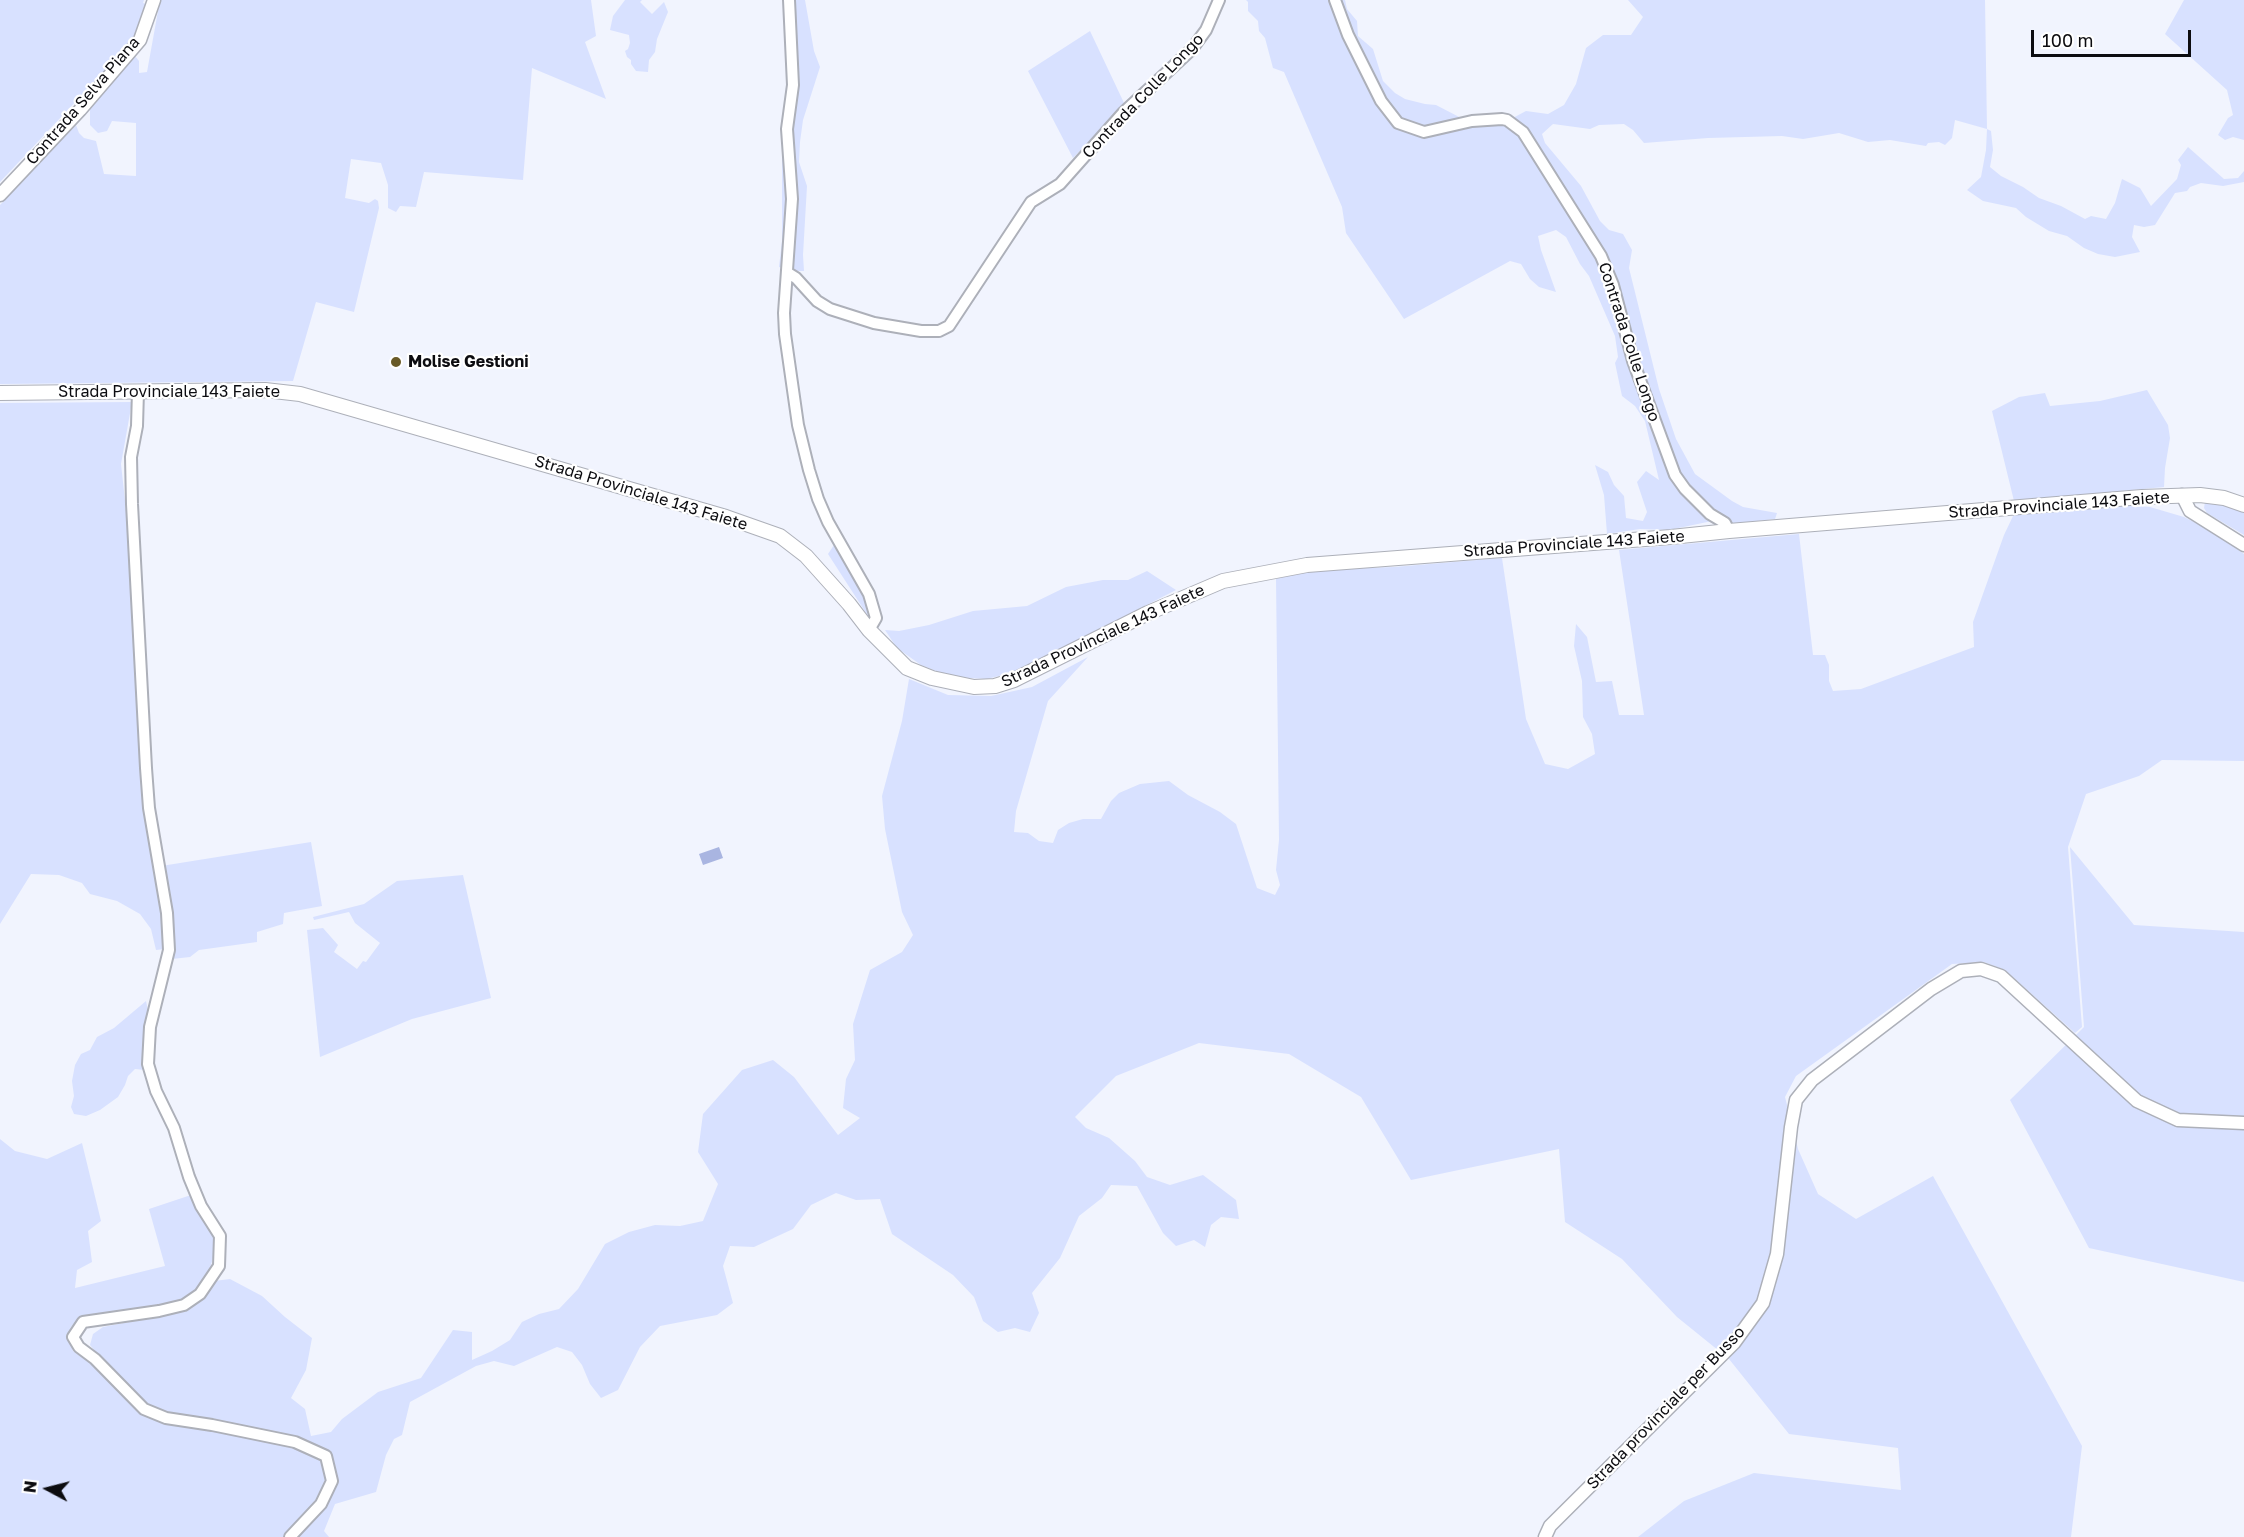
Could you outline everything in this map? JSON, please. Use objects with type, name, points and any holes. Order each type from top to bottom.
[{"type":"main road","name":"Strada Provinciale 143 Faiete","points":[[0,393],[265,390],[300,394],[726,517],[780,536],[793,545],[806,556],[869,630],[907,668],[953,684],[984,688],[1014,680],[1148,613],[1223,581],[1316,564],[2182,495],[2224,498],[2244,505]]},
{"type":"street","name":"Contrada Selva Piana","points":[[0,195],[80,110],[140,40],[154,0]]},
{"type":"street","points":[[789,0],[793,85],[787,129],[792,199],[784,313],[785,334],[803,448],[818,499],[828,522],[856,569],[874,610],[876,618],[869,630]]},
{"type":"street","name":"Contrada Colle Longo","points":[[788,273],[817,301],[831,309],[874,323],[921,331],[939,331],[949,326],[1031,202],[1060,184],[1123,113],[1192,49],[1206,30],[1219,0]]},
{"type":"street","name":"Contrada Colle Longo","points":[[1335,0],[1348,35],[1381,101],[1398,123],[1424,132],[1472,121],[1502,119],[1523,132],[1601,256],[1613,285],[1633,361],[1675,475],[1685,489],[1710,514],[1725,523],[1729,531]]},
{"type":"street","points":[[138,391],[137,426],[131,457],[146,768],[149,808],[167,913],[169,950],[150,1027],[148,1064],[156,1091],[174,1128],[189,1177],[201,1206],[220,1236],[219,1266],[200,1294],[184,1305],[83,1322],[73,1337],[79,1347],[95,1359],[144,1409],[166,1418],[286,1440],[326,1456],[332,1481],[321,1504],[290,1537]]},
{"type":"street","points":[[2182,495],[2190,511],[2244,545]]},
{"type":"street","name":"Strada provinciale per Busso","points":[[1545,1537],[1550,1526],[1734,1342],[1763,1303],[1777,1254],[1796,1100],[1812,1080],[1931,989],[1961,971],[1981,969],[2001,976],[2137,1101],[2178,1120],[2244,1123]]},
{"type":"shaded area","points":[[0,0],[144,0],[143,3],[146,4],[137,32],[126,48],[0,182]]},
{"type":"shaded area","points":[[160,0],[591,0],[596,36],[585,42],[606,99],[532,68],[523,180],[424,172],[416,207],[400,206],[396,212],[388,208],[388,185],[381,163],[351,159],[345,198],[369,203],[375,199],[378,201],[379,208],[354,312],[316,302],[293,381],[0,384],[0,205],[76,125],[84,138],[96,141],[104,174],[136,176],[136,123],[112,121],[107,131],[98,133],[90,125],[90,108],[135,56],[139,61],[139,73],[147,72]]},
{"type":"shaded area","points":[[625,0],[642,0],[640,2],[652,14],[664,2],[668,12],[657,39],[655,52],[649,60],[648,72],[636,71],[627,57],[625,51],[630,43],[629,35],[610,30],[613,16]]},
{"type":"shaded area","points":[[784,0],[805,0],[814,51],[820,67],[803,120],[800,142],[799,162],[807,186],[804,271],[779,267],[782,241],[782,124],[787,78]]},
{"type":"shaded area","points":[[1246,0],[1345,0],[1347,9],[1357,21],[1358,36],[1373,49],[1383,81],[1395,93],[1405,99],[1436,105],[1465,120],[1511,119],[1526,111],[1548,114],[1564,105],[1576,84],[1586,48],[1603,35],[1631,35],[1643,17],[1628,0],[1985,0],[1987,129],[1955,120],[1952,138],[1945,145],[1939,142],[1928,143],[1926,146],[1890,140],[1868,142],[1839,133],[1803,139],[1782,136],[1644,143],[1633,130],[1624,124],[1599,125],[1590,129],[1553,124],[1542,134],[1545,143],[1581,186],[1600,221],[1609,230],[1623,234],[1632,250],[1629,268],[1659,389],[1676,439],[1695,474],[1743,507],[1777,513],[1775,519],[1715,526],[1712,521],[1669,530],[1640,529],[1607,534],[1604,495],[1595,465],[1608,472],[1614,485],[1624,496],[1626,518],[1643,521],[1647,512],[1637,482],[1646,471],[1659,480],[1645,421],[1635,406],[1622,396],[1615,363],[1618,357],[1615,336],[1589,276],[1566,237],[1556,230],[1538,236],[1556,292],[1539,287],[1530,279],[1521,264],[1510,261],[1404,319],[1346,233],[1342,207],[1284,72],[1273,68],[1265,38],[1259,31],[1258,21],[1248,11]]},
{"type":"shaded area","points":[[2184,0],[2244,0],[2244,140],[2233,137],[2225,140],[2218,135],[2228,118],[2233,115],[2227,90],[2165,34]]},
{"type":"shaded area","points":[[1090,31],[1125,105],[1073,158],[1028,71]]},
{"type":"shaded area","points":[[1987,129],[1991,131],[1993,150],[1990,167],[2039,198],[2061,206],[2085,219],[2091,216],[2106,219],[2115,203],[2122,179],[2140,188],[2151,206],[2177,179],[2181,165],[2178,160],[2188,147],[2224,179],[2238,178],[2244,171],[2244,182],[2223,186],[2201,183],[2190,187],[2187,191],[2175,193],[2155,225],[2144,227],[2134,225],[2132,237],[2140,252],[2115,257],[2098,254],[2084,248],[2067,236],[2049,231],[2016,208],[1983,201],[1967,190],[1981,177]]},
{"type":"shaded area","points":[[2147,390],[2168,425],[2170,438],[2164,487],[2014,501],[1992,411],[2019,397],[2045,393],[2050,406],[2100,401]]},
{"type":"shaded area","points":[[132,402],[121,464],[128,528],[141,791],[144,792],[155,867],[311,842],[322,906],[284,913],[283,924],[257,932],[257,942],[199,950],[190,957],[172,959],[174,948],[156,950],[151,929],[140,914],[117,901],[90,894],[82,883],[59,875],[31,874],[0,924],[0,403]]},
{"type":"shaded area","points":[[2205,502],[2216,502],[2244,511],[2244,535],[2207,513],[2204,508]]},
{"type":"shaded area","points":[[2117,505],[2150,507],[2184,517],[2218,534],[2244,554],[2244,761],[2162,760],[2139,776],[2086,794],[2068,847],[2082,1027],[2075,1033],[2005,970],[1984,962],[1952,964],[1796,1076],[1785,1097],[1798,1149],[1818,1194],[1856,1219],[1933,1176],[2082,1446],[2071,1537],[1638,1537],[1684,1501],[1754,1473],[1901,1490],[1898,1448],[1789,1434],[1729,1359],[1677,1317],[1622,1259],[1565,1222],[1559,1149],[1411,1180],[1361,1097],[1289,1054],[1199,1043],[1116,1076],[1075,1117],[1086,1128],[1109,1138],[1135,1161],[1147,1177],[1170,1185],[1203,1175],[1236,1200],[1239,1219],[1221,1217],[1211,1225],[1205,1247],[1194,1240],[1176,1246],[1163,1233],[1137,1186],[1111,1185],[1102,1198],[1079,1216],[1060,1258],[1032,1293],[1039,1313],[1030,1332],[1015,1328],[998,1332],[983,1321],[974,1297],[953,1275],[892,1234],[880,1199],[856,1200],[836,1193],[811,1205],[793,1229],[754,1247],[730,1246],[723,1266],[733,1303],[717,1315],[660,1326],[640,1347],[618,1390],[601,1398],[590,1384],[582,1365],[572,1352],[557,1347],[514,1366],[494,1361],[476,1366],[410,1402],[402,1435],[394,1439],[386,1455],[376,1492],[335,1504],[324,1531],[329,1537],[0,1537],[0,1139],[15,1151],[47,1159],[82,1143],[101,1221],[88,1231],[92,1262],[77,1270],[75,1288],[165,1266],[149,1209],[191,1195],[211,1231],[216,1246],[210,1269],[203,1282],[186,1299],[175,1304],[98,1315],[78,1320],[71,1327],[68,1338],[73,1351],[101,1370],[101,1358],[90,1345],[93,1334],[103,1327],[174,1313],[191,1307],[203,1297],[214,1281],[230,1279],[262,1296],[312,1338],[306,1370],[291,1398],[305,1409],[311,1436],[331,1432],[342,1419],[378,1392],[421,1378],[453,1330],[472,1332],[472,1360],[492,1351],[510,1340],[522,1322],[539,1314],[559,1309],[578,1289],[605,1244],[629,1232],[655,1225],[680,1226],[703,1221],[718,1184],[698,1152],[703,1114],[742,1070],[773,1060],[794,1077],[838,1135],[860,1118],[843,1108],[846,1079],[855,1060],[853,1024],[870,970],[902,952],[913,935],[902,912],[885,829],[882,796],[902,721],[909,679],[948,695],[991,696],[1032,687],[1088,657],[1048,701],[1016,811],[1014,832],[1028,833],[1039,841],[1053,843],[1058,830],[1069,823],[1083,819],[1101,819],[1111,801],[1119,793],[1140,784],[1169,781],[1236,824],[1257,888],[1275,895],[1280,885],[1276,870],[1279,840],[1276,579],[1294,573],[1502,558],[1526,719],[1545,764],[1568,769],[1595,754],[1592,734],[1583,717],[1582,681],[1574,646],[1576,624],[1587,637],[1596,682],[1612,681],[1619,715],[1644,715],[1619,550],[1799,534],[1813,655],[1825,655],[1833,691],[1861,689],[1974,647],[1973,622],[2004,535],[2014,514]]},
{"type":"shaded area","points":[[834,545],[856,580],[868,608],[868,616],[828,554]]},
{"type":"shaded area","points":[[1147,571],[1176,590],[1018,671],[987,679],[951,677],[921,665],[897,648],[885,630],[899,631],[929,625],[973,611],[1027,606],[1066,587],[1103,580],[1128,580]]},
{"type":"shaded area","points":[[719,847],[723,858],[703,865],[699,854]]},
{"type":"shaded area","points":[[2070,847],[2134,925],[2244,932],[2244,1282],[2089,1248],[2010,1100],[2084,1027]]},
{"type":"shaded area","points":[[463,875],[491,998],[412,1019],[320,1057],[307,930],[323,928],[338,945],[334,952],[357,969],[363,961],[366,962],[380,943],[355,923],[349,912],[314,920],[313,917],[364,904],[397,881]]},
{"type":"shaded area","points":[[146,1001],[149,1015],[144,1037],[145,1070],[135,1069],[128,1076],[118,1097],[100,1110],[86,1116],[74,1114],[71,1107],[74,1096],[72,1081],[75,1065],[81,1054],[90,1050],[97,1037],[114,1028]]},
{"type":"place","name":"Molise Gestioni","points":[[396,362]]}]
